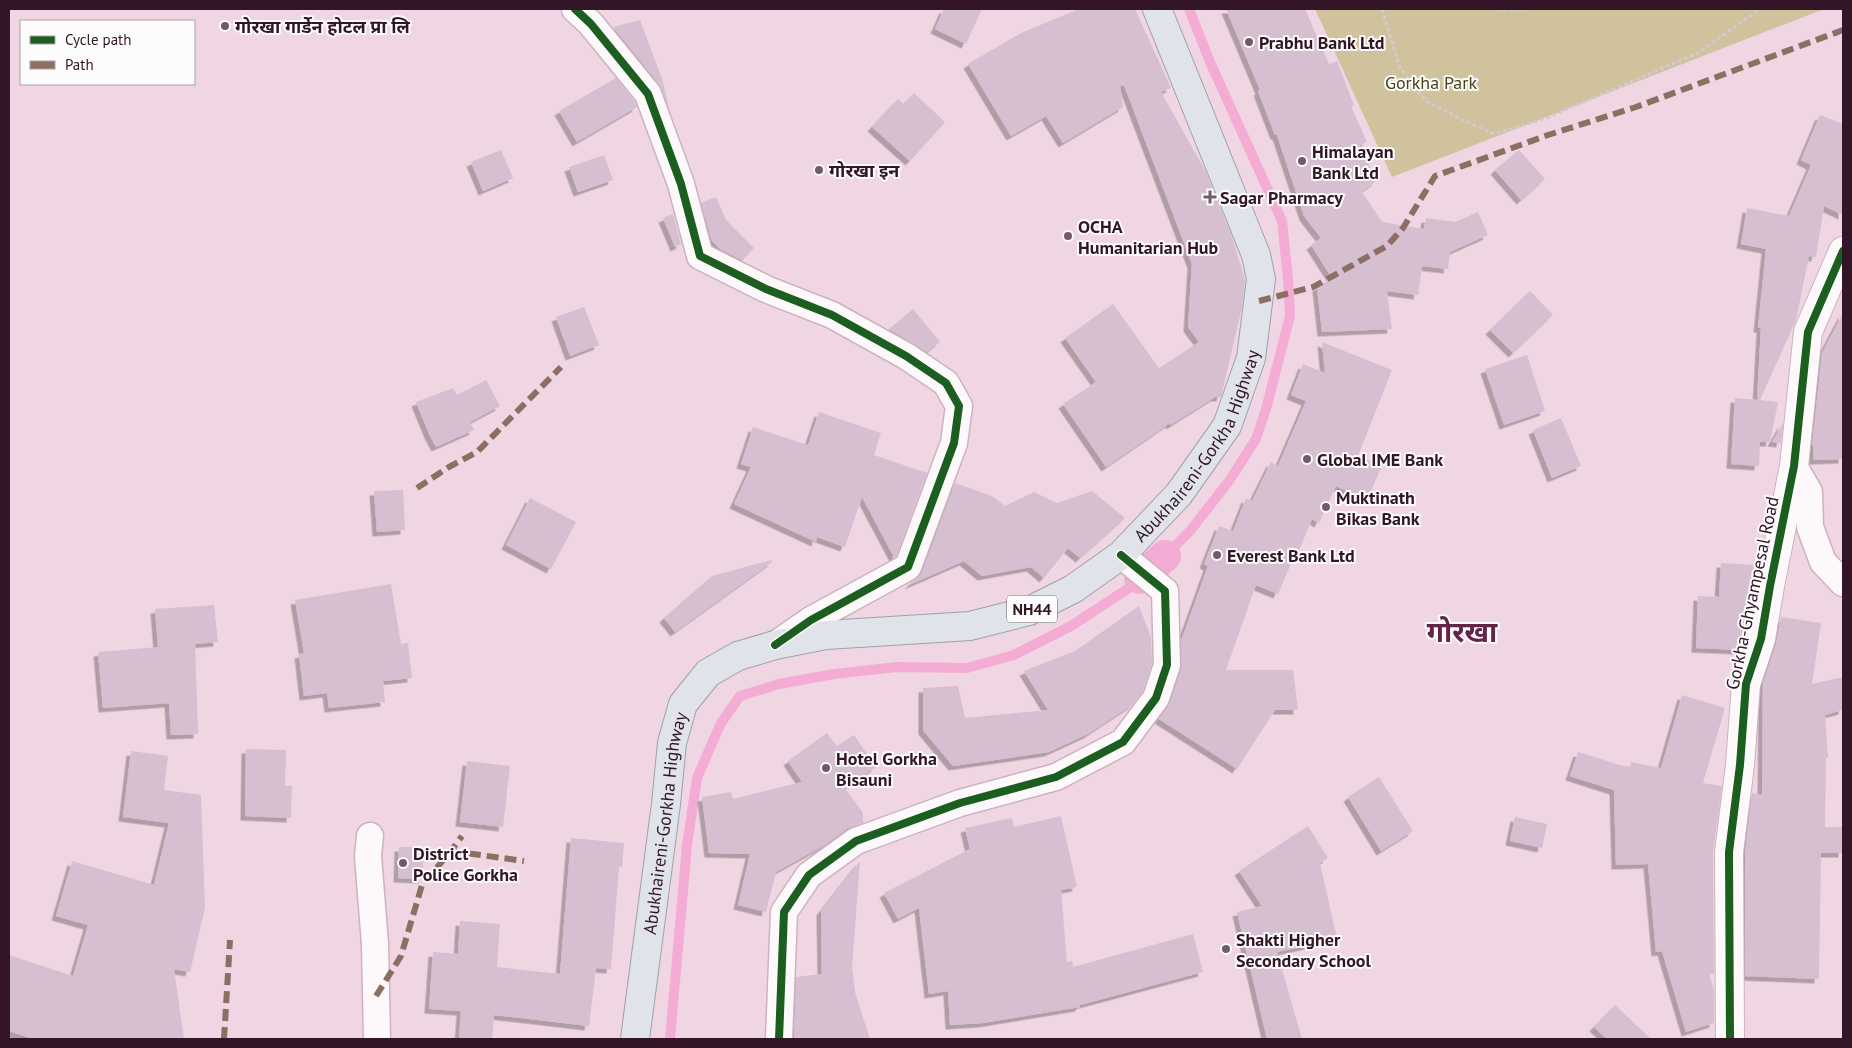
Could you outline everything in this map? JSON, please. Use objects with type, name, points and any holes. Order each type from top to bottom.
[{"type":"main road","name":"Abukhaireni-Gorkha Highway","points":[[635,1039],[666,804],[672,743],[683,704],[708,673],[738,656],[775,645],[826,635],[970,626],[1029,611],[1073,589],[1121,555],[1179,494],[1227,426],[1251,358],[1261,279],[1256,255],[1158,9]]},
{"type":"street","points":[[575,9],[591,24],[648,94],[682,184],[700,256],[766,289],[832,315],[906,356],[946,383],[959,406],[954,442],[908,567],[811,620],[775,645]]},
{"type":"street","name":"Gorkha-Ghyampesal Road","points":[[1726,1037],[1728,852],[1740,765],[1746,684],[1761,639],[1794,466],[1808,332],[1843,251]]},
{"type":"street","points":[[1794,466],[1809,492],[1810,527],[1823,562],[1843,583]]},
{"type":"street","points":[[779,1039],[784,912],[809,875],[856,841],[960,803],[1056,778],[1123,742],[1156,698],[1167,665],[1165,591],[1121,555]]},
{"type":"street","points":[[370,836],[368,856],[375,944],[377,1039]]},
{"type":"path","points":[[1382,9],[1400,68],[1426,101],[1494,134],[1544,119],[1698,52],[1760,9]]},
{"type":"path","points":[[1503,9],[1526,9]]},
{"type":"green space","name":"Gorkha Park","points":[[1315,9],[1824,9],[1392,177]]},
{"type":"building","points":[[944,9],[982,9],[966,44],[935,29]]},
{"type":"building","points":[[1079,9],[1135,9],[1171,88],[1161,92],[1206,172],[1232,237],[1245,280],[1242,307],[1221,397],[1215,397],[1171,425],[1170,423],[1106,467],[1063,404],[1096,382],[1065,338],[1113,304],[1159,368],[1199,342],[1188,327],[1192,264],[1124,85],[1120,86],[1123,107],[1063,143],[1046,116],[1011,136],[968,64],[1021,33]]},
{"type":"building","points":[[1226,9],[1305,9],[1329,64],[1337,61],[1354,105],[1351,106],[1367,142],[1360,145],[1376,181],[1362,192],[1382,222],[1424,229],[1426,218],[1455,222],[1478,212],[1488,235],[1450,252],[1448,269],[1422,266],[1418,295],[1387,291],[1392,329],[1322,332],[1317,287],[1332,278],[1311,245],[1321,238],[1304,216],[1277,135],[1275,135],[1258,91],[1260,90]]},
{"type":"building","points":[[640,20],[662,79],[670,111],[660,85],[613,27]]},
{"type":"building","points":[[616,78],[637,107],[577,142],[559,111]]},
{"type":"building","points":[[914,93],[945,122],[910,161],[872,127],[898,99],[904,104]]},
{"type":"building","points":[[1820,115],[1843,124],[1843,215],[1824,206],[1816,257],[1809,256],[1796,320],[1760,400],[1778,402],[1770,442],[1760,442],[1759,466],[1731,464],[1735,398],[1757,400],[1761,328],[1758,328],[1766,249],[1741,244],[1747,208],[1789,216],[1811,165],[1801,160]]},
{"type":"building","points":[[501,150],[513,178],[483,191],[471,162]]},
{"type":"building","points":[[1519,150],[1545,179],[1521,200],[1495,170]]},
{"type":"building","points":[[604,155],[613,180],[578,192],[569,167]]},
{"type":"building","points":[[716,197],[726,220],[754,248],[742,260],[720,249],[712,241],[701,203]]},
{"type":"building","points":[[673,214],[681,244],[675,247],[663,218]]},
{"type":"building","points":[[1530,291],[1553,315],[1513,353],[1490,330]]},
{"type":"building","points":[[584,307],[599,345],[570,356],[556,317]]},
{"type":"building","points":[[913,309],[940,342],[927,352],[889,329]]},
{"type":"building","points":[[1843,313],[1843,459],[1814,460],[1812,446],[1822,353]]},
{"type":"building","points":[[1322,342],[1392,370],[1358,456],[1382,466],[1367,500],[1336,486],[1319,523],[1312,519],[1278,594],[1256,585],[1226,670],[1293,670],[1298,710],[1275,710],[1237,769],[1159,719],[1170,703],[1181,670],[1181,641],[1208,566],[1204,564],[1219,526],[1233,531],[1246,498],[1252,501],[1271,462],[1278,466],[1306,401],[1291,395],[1303,364],[1325,373]]},
{"type":"building","points":[[1527,355],[1545,411],[1504,425],[1485,369]]},
{"type":"building","points":[[486,380],[500,406],[470,422],[474,430],[436,447],[416,402],[453,388],[457,395]]},
{"type":"building","points":[[819,412],[881,433],[874,455],[927,473],[896,557],[894,557],[862,497],[845,547],[817,537],[816,542],[734,504],[751,467],[741,464],[753,427],[808,445]]},
{"type":"building","points":[[1561,418],[1581,466],[1552,478],[1533,430]]},
{"type":"building","points":[[1783,423],[1781,443],[1772,442]]},
{"type":"building","points":[[955,483],[992,496],[1005,506],[1034,492],[1057,503],[1092,491],[1125,518],[1080,558],[1068,548],[1044,578],[1031,567],[982,576],[964,561],[909,585],[922,572]]},
{"type":"building","points":[[403,490],[405,530],[377,532],[374,491]]},
{"type":"building","points":[[530,498],[576,522],[551,569],[506,545]]},
{"type":"building","points":[[771,560],[772,562],[675,632],[664,618],[712,576]]},
{"type":"building","points":[[1721,563],[1755,565],[1755,583],[1746,635],[1741,650],[1696,648],[1698,596],[1719,597]]},
{"type":"building","points":[[391,584],[401,644],[408,643],[412,678],[383,681],[385,702],[329,708],[327,693],[304,696],[299,654],[304,653],[295,600]]},
{"type":"building","points":[[214,605],[218,642],[195,644],[198,734],[171,735],[169,703],[103,708],[98,652],[158,647],[155,609]]},
{"type":"building","points":[[1139,606],[1151,637],[1152,663],[1143,691],[1132,705],[1088,734],[1049,752],[953,766],[923,730],[923,688],[958,686],[965,718],[1048,710],[1024,671],[1075,651]]},
{"type":"building","points":[[1781,617],[1821,623],[1812,684],[1843,677],[1843,710],[1825,715],[1828,758],[1826,758],[1825,827],[1843,827],[1843,853],[1821,853],[1819,979],[1745,976],[1745,853],[1752,793],[1762,795],[1763,683],[1776,644]]},
{"type":"building","points":[[1682,695],[1725,708],[1703,783],[1722,786],[1713,852],[1714,974],[1709,974],[1714,990],[1714,1023],[1686,1032],[1662,951],[1656,952],[1648,864],[1616,865],[1614,790],[1570,776],[1578,752],[1630,768],[1631,762],[1661,768]]},
{"type":"building","points":[[827,733],[837,746],[854,735],[876,767],[845,788],[863,813],[863,823],[847,829],[823,846],[776,872],[766,912],[738,905],[750,854],[709,853],[702,797],[731,792],[733,799],[802,782],[788,761]]},
{"type":"building","points":[[246,749],[286,750],[285,786],[292,786],[291,818],[245,816]]},
{"type":"building","points":[[131,751],[168,756],[164,790],[201,795],[205,908],[190,972],[174,969],[184,1039],[33,1039],[9,1031],[9,955],[73,976],[88,925],[56,916],[72,861],[154,885],[169,823],[123,817]]},
{"type":"building","points":[[467,761],[510,766],[503,827],[460,822]]},
{"type":"building","points":[[1379,777],[1413,831],[1381,851],[1348,797]]},
{"type":"building","points":[[1061,816],[1077,887],[1061,890],[1067,962],[1072,961],[1073,967],[1193,934],[1203,972],[1080,1005],[1080,1007],[983,1023],[950,1025],[948,991],[929,994],[919,908],[898,919],[884,893],[970,849],[965,828],[1012,818],[1014,827]]},
{"type":"building","points":[[1515,817],[1547,824],[1542,848],[1510,841]]},
{"type":"building","points":[[1308,826],[1328,858],[1320,863],[1337,939],[1277,952],[1302,1039],[1267,1039],[1237,912],[1262,906],[1239,871]]},
{"type":"building","points":[[571,838],[624,843],[622,867],[619,867],[611,969],[596,968],[589,1026],[494,1015],[492,1039],[459,1039],[461,1011],[429,1009],[433,952],[458,954],[460,921],[500,924],[497,967],[560,974]]},
{"type":"building","points":[[399,847],[423,847],[423,879],[398,878]]},
{"type":"building","points":[[860,861],[852,967],[855,992],[870,1039],[794,1039],[796,977],[822,974],[821,911]]},
{"type":"building","points":[[1615,1005],[1651,1039],[1607,1039],[1594,1027]]},
{"type":"waterway","points":[[1165,556],[1190,531],[1229,481],[1256,439],[1266,409],[1290,316],[1282,221],[1210,62],[1189,9]]},
{"type":"waterway","points":[[1140,578],[1165,556]]},
{"type":"waterway","points":[[670,1039],[687,845],[697,778],[721,723],[740,696],[779,684],[834,674],[897,667],[967,668],[1014,655],[1071,626],[1132,586],[1140,578]]},
{"type":"marked path","points":[[1259,301],[1313,287],[1387,246],[1403,228],[1435,176],[1548,135],[1636,107],[1843,30]]},
{"type":"marked path","points":[[417,488],[449,467],[477,452],[561,367]]},
{"type":"marked path","points":[[376,996],[401,956],[422,885],[462,836]]},
{"type":"marked path","points":[[451,851],[524,861]]},
{"type":"marked path","points":[[224,1039],[230,940]]},
{"type":"cycle path","points":[[575,9],[591,24],[648,94],[681,184],[700,256],[766,289],[832,315],[906,356],[946,383],[959,406],[954,443],[908,567],[811,620],[775,645]]},
{"type":"cycle path","points":[[1730,1039],[1729,852],[1740,765],[1746,684],[1761,639],[1794,466],[1808,332],[1843,251]]},
{"type":"cycle path","points":[[779,1039],[784,912],[809,875],[856,841],[960,803],[1056,777],[1123,742],[1156,698],[1167,665],[1165,591],[1121,555]]},
{"type":"place","name":"गोरखा गार्डेन होटल प्रा लि","points":[[225,26]]},
{"type":"place","name":"Prabhu Bank Ltd","points":[[1249,42]]},
{"type":"place","name":"Himalayan Bank Ltd","points":[[1302,161]]},
{"type":"place","name":"गोरखा इन","points":[[819,170]]},
{"type":"place","name":"Sagar Pharmacy","points":[[1210,197]]},
{"type":"place","name":"OCHA Humanitarian Hub","points":[[1068,236]]},
{"type":"place","name":"Global IME Bank","points":[[1307,459]]},
{"type":"place","name":"Muktinath Bikas Bank","points":[[1326,507]]},
{"type":"place","name":"Everest Bank Ltd","points":[[1217,555]]},
{"type":"place","name":"Hotel Gorkha Bisauni","points":[[826,768]]},
{"type":"place","name":"District Police Gorkha","points":[[403,863]]},
{"type":"place","name":"Shakti Higher Secondary School","points":[[1226,949]]},
{"type":"district","name":"गोरखा","points":[[1462,631]]}]
